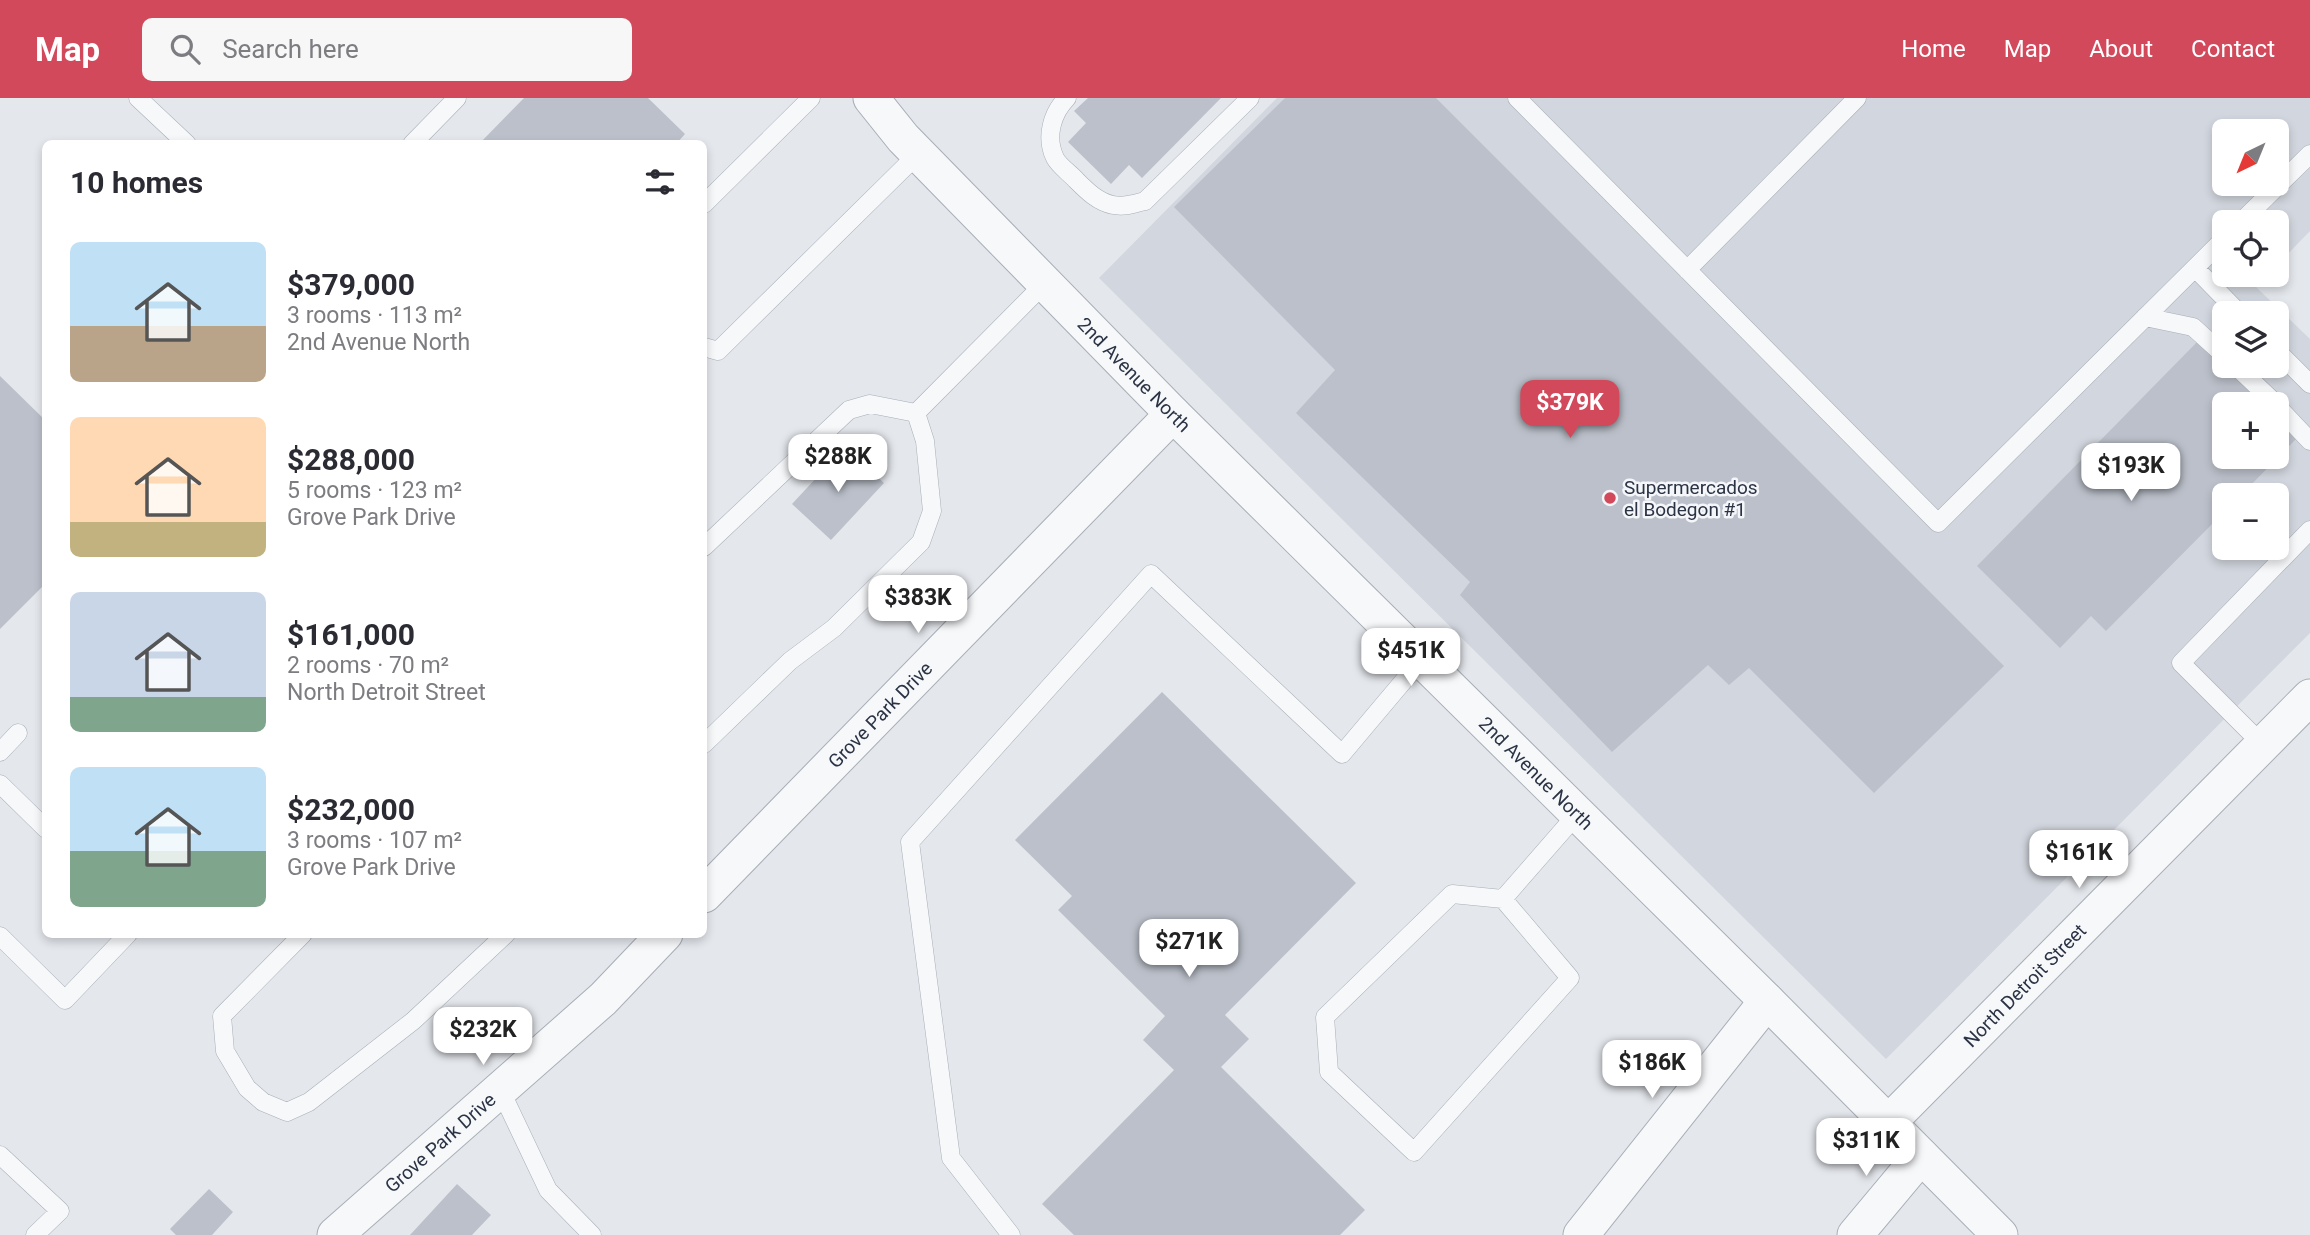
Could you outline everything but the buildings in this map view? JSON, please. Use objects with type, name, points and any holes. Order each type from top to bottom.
[{"type":"street","name":"2nd Avenue North","points":[[871,98],[919,153],[1173,414],[1578,813],[2000,1235]]},
{"type":"street","name":"Grove Park Drive","points":[[707,892],[1173,414]]},
{"type":"street","name":"North Detroit Street","points":[[1888,1123],[2310,697]]},
{"type":"street","name":"Grove Park Drive","points":[[335,1235],[603,999],[661,938]]},
{"type":"street","points":[[1581,1235],[1767,1001]]},
{"type":"street","points":[[1855,1235],[1921,1156]]},
{"type":"lane","points":[[138,98],[183,140]]},
{"type":"lane","points":[[415,140],[457,98]]},
{"type":"lane","points":[[707,201],[811,98]]},
{"type":"lane","points":[[1067,98],[1056,109],[1051,126],[1055,159],[1092,195],[1110,205],[1126,206],[1145,201],[1250,98]]},
{"type":"lane","points":[[1517,98],[1938,523],[2212,251]]},
{"type":"lane","points":[[1687,270],[1857,98]]},
{"type":"lane","points":[[707,348],[718,351],[919,153]]},
{"type":"lane","points":[[2253,210],[2310,154]]},
{"type":"lane","points":[[2195,268],[2227,301]]},
{"type":"lane","points":[[916,413],[1045,283]]},
{"type":"lane","points":[[2145,317],[2193,327],[2212,344]]},
{"type":"lane","points":[[2289,363],[2310,384]]},
{"type":"lane","points":[[2248,378],[2263,392]]},
{"type":"lane","points":[[707,544],[849,410],[870,404],[916,413]]},
{"type":"lane","points":[[707,741],[790,661],[834,628],[921,542],[932,511],[925,441],[916,413]]},
{"type":"lane","points":[[2289,419],[2310,441]]},
{"type":"lane","points":[[2263,745],[2181,663],[2310,530]]},
{"type":"lane","points":[[1010,1235],[951,1158],[910,842],[1151,574],[1342,754],[1422,659]]},
{"type":"lane","points":[[0,752],[18,733]]},
{"type":"lane","points":[[0,784],[42,825]]},
{"type":"lane","points":[[1503,899],[1578,813]]},
{"type":"lane","points":[[1452,894],[1503,899],[1570,978],[1414,1152],[1329,1072],[1325,1017],[1452,894]]},
{"type":"lane","points":[[0,936],[65,1000],[124,938]]},
{"type":"lane","points":[[299,938],[222,1016],[225,1051],[247,1088],[263,1102],[287,1112],[309,1102],[413,1021],[502,938]]},
{"type":"lane","points":[[500,1089],[548,1190],[592,1235]]},
{"type":"lane","points":[[0,1155],[60,1211],[35,1235]]},
{"type":"shaded area","points":[[1277,98],[2310,98],[2310,231],[2289,253],[2289,210],[2212,210],[2212,287],[2256,287],[2271,301],[2212,301],[2212,378],[2289,378],[2289,319],[2310,339],[2310,633],[1886,1059],[1099,278]]},
{"type":"place","name":"Supermercados el Bodegon #1","points":[[1610,498]]}]
